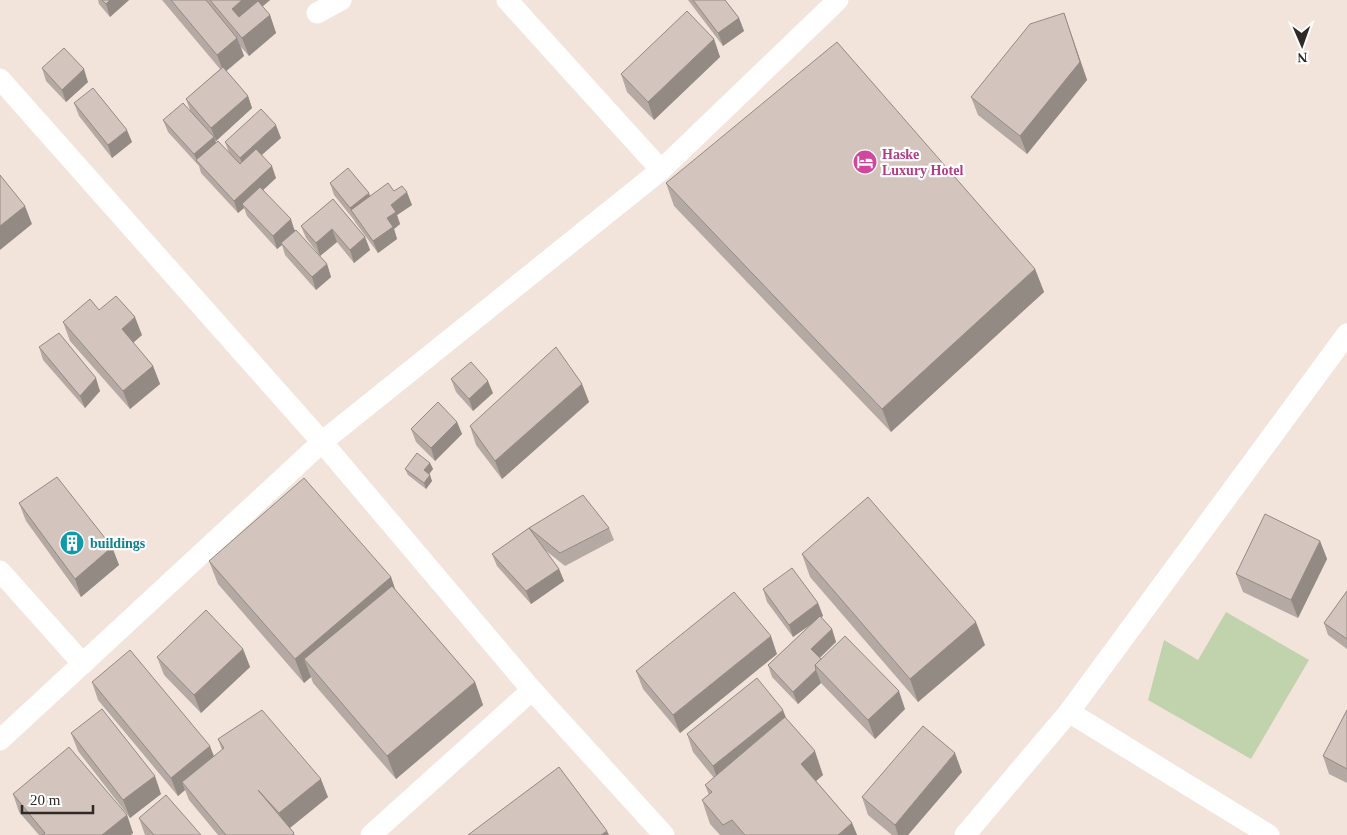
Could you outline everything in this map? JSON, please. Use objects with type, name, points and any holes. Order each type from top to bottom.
[{"type":"street","points":[[316,13],[341,0]]},
{"type":"street","points":[[507,0],[661,170]]},
{"type":"street","points":[[0,740],[322,442],[661,170],[838,0]]},
{"type":"street","points":[[0,79],[322,442],[532,690],[664,835]]},
{"type":"street","points":[[966,835],[1069,712],[1347,334]]},
{"type":"street","points":[[0,571],[83,664]]},
{"type":"street","points":[[370,835],[532,690]]},
{"type":"street","points":[[1069,712],[1269,835]]},
{"type":"green space","points":[[1226,612],[1309,660],[1251,759],[1148,700],[1164,640],[1198,660]]},
{"type":"building","points":[[102,0],[110,0],[106,4]]},
{"type":"building","points":[[171,0],[206,0],[237,38],[217,55]]},
{"type":"building","points":[[210,0],[242,0],[232,9],[239,17],[258,1],[270,15],[242,38]]},
{"type":"building","points":[[693,0],[725,0],[739,18],[718,33]]},
{"type":"building","points":[[687,11],[714,39],[648,102],[621,74]]},
{"type":"building","points":[[1064,13],[1080,62],[1020,136],[971,97],[1030,24]]},
{"type":"building","points":[[837,42],[1035,269],[882,409],[666,183]]},
{"type":"building","points":[[64,48],[84,69],[62,90],[42,68]]},
{"type":"building","points":[[223,67],[248,96],[211,128],[186,99]]},
{"type":"building","points":[[93,88],[127,130],[108,145],[74,103]]},
{"type":"building","points":[[183,103],[214,137],[194,154],[163,120]]},
{"type":"building","points":[[261,109],[276,125],[240,158],[225,142]]},
{"type":"building","points":[[218,141],[240,164],[256,149],[272,166],[234,201],[196,160]]},
{"type":"building","points":[[348,168],[369,193],[350,208],[330,183]]},
{"type":"building","points":[[0,175],[25,206],[0,226]]},
{"type":"building","points":[[388,183],[394,191],[402,186],[407,192],[391,205],[396,212],[387,218],[393,227],[373,241],[351,210]]},
{"type":"building","points":[[260,187],[291,219],[273,236],[242,204]]},
{"type":"building","points":[[333,199],[365,237],[350,250],[332,229],[316,243],[301,226]]},
{"type":"building","points":[[296,230],[327,264],[312,277],[281,243]]},
{"type":"building","points":[[116,296],[135,317],[122,329],[153,366],[123,391],[63,322],[90,299],[99,310]]},
{"type":"building","points":[[59,333],[96,378],[80,396],[39,347]]},
{"type":"building","points":[[556,347],[582,384],[495,461],[470,426]]},
{"type":"building","points":[[471,362],[488,381],[469,399],[451,379]]},
{"type":"building","points":[[438,402],[457,422],[431,448],[411,429]]},
{"type":"building","points":[[417,453],[430,463],[424,470],[430,475],[424,483],[405,469]]},
{"type":"building","name":"buildings","points":[[57,477],[112,547],[75,579],[19,503]]},
{"type":"building","points":[[304,478],[391,577],[295,659],[209,561]]},
{"type":"building","points":[[583,495],[609,528],[560,553],[529,528]]},
{"type":"building","points":[[868,497],[976,622],[910,679],[802,554]]},
{"type":"building","points":[[1265,514],[1320,541],[1291,600],[1236,574]]},
{"type":"building","points":[[529,528],[559,569],[526,591],[492,554]]},
{"type":"building","points":[[792,568],[818,603],[789,625],[763,589]]},
{"type":"building","points":[[392,586],[475,682],[387,756],[304,659]]},
{"type":"building","points":[[1347,591],[1347,639],[1324,623]]},
{"type":"building","points":[[734,592],[771,636],[673,715],[636,671]]},
{"type":"building","points":[[206,610],[243,649],[194,695],[157,657]]},
{"type":"building","points":[[820,616],[832,629],[811,649],[821,659],[815,665],[816,670],[793,692],[768,665]]},
{"type":"building","points":[[845,636],[899,691],[868,720],[815,665]]},
{"type":"building","points":[[130,650],[210,746],[171,778],[92,682]]},
{"type":"building","points":[[757,678],[783,710],[713,766],[687,734]]},
{"type":"building","points":[[102,709],[155,776],[123,800],[71,733]]},
{"type":"building","points":[[262,710],[321,779],[279,813],[258,790],[294,833],[292,835],[226,835],[182,782],[224,748],[218,739]]},
{"type":"building","points":[[1347,710],[1347,769],[1323,756]]},
{"type":"building","points":[[785,717],[815,751],[801,764],[852,823],[838,835],[745,835],[732,820],[723,825],[702,800],[712,792],[705,785]]},
{"type":"building","points":[[923,726],[955,753],[895,825],[862,797]]},
{"type":"building","points":[[69,747],[127,815],[102,835],[42,835],[45,833],[13,794]]},
{"type":"building","points":[[559,767],[607,831],[601,835],[468,835]]},
{"type":"building","points":[[166,795],[201,835],[154,835],[139,818]]},
{"type":"place","name":"Haske Luxury Hotel","points":[[865,162]]},
{"type":"place","name":"buildings","points":[[72,543]]}]
